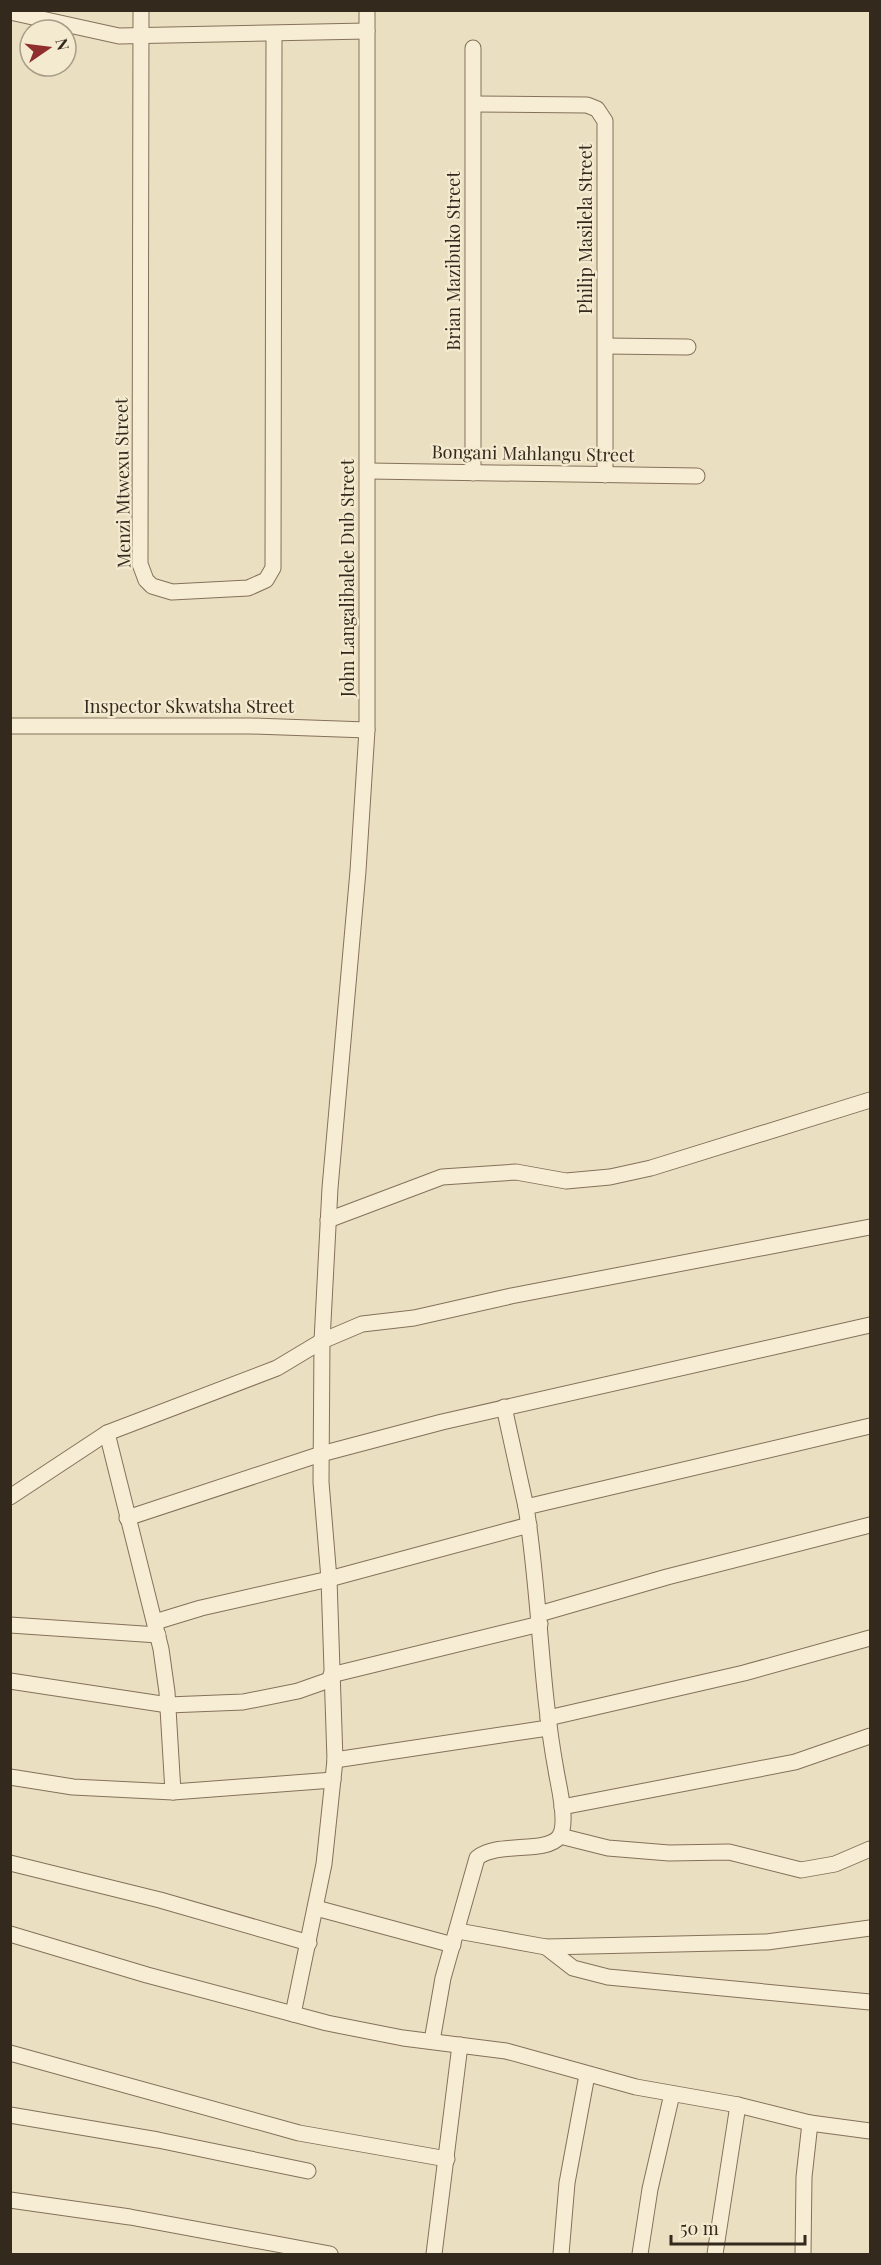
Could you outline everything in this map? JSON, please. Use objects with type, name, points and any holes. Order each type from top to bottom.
[{"type":"street","name":"Menzi Mtwexu Street","points":[[141,10],[140,564],[142,573],[152,586],[172,592],[248,588],[266,580],[273,568],[274,34]]},
{"type":"street","name":"John Langalibalele Dub Street","points":[[293,2014],[316,1908],[330,1822],[335,1760],[329,1579],[321,1454],[322,1341],[333,1144],[358,871],[367,730],[369,471],[367,10]]},
{"type":"street","points":[[10,12],[107,35],[367,31]]},
{"type":"street","name":"Brian Mazibuko Street","points":[[473,48],[473,473]]},
{"type":"street","name":"Philip Masilela Street","points":[[474,104],[587,105],[597,109],[601,114],[606,131],[605,475]]},
{"type":"street","points":[[606,346],[688,347]]},
{"type":"street","name":"Bongani Mahlangu Street","points":[[369,471],[698,476]]},
{"type":"street","name":"Inspector Skwatsha Street","points":[[10,726],[251,726],[367,730]]},
{"type":"street","points":[[328,1220],[442,1177],[516,1172],[558,1180],[584,1181],[631,1173],[870,1100]]},
{"type":"street","points":[[10,1497],[107,1433],[277,1368],[322,1341],[363,1324],[414,1318],[511,1296],[870,1227]]},
{"type":"street","points":[[127,1518],[321,1454],[504,1407],[870,1325]]},
{"type":"street","points":[[504,1407],[529,1525],[548,1723],[562,1807],[560,1836]]},
{"type":"street","points":[[526,1508],[870,1426]]},
{"type":"street","points":[[107,1433],[156,1628],[168,1705],[173,1792]]},
{"type":"street","points":[[10,1625],[156,1628],[201,1608],[329,1579],[529,1525]]},
{"type":"street","points":[[10,1681],[168,1705],[243,1702],[298,1691],[332,1677],[539,1619],[667,1577],[870,1525]]},
{"type":"street","points":[[335,1760],[548,1723],[870,1638]]},
{"type":"street","points":[[562,1807],[795,1762],[870,1736]]},
{"type":"street","points":[[10,1777],[73,1786],[173,1792],[333,1780]]},
{"type":"street","points":[[432,2041],[443,1978],[477,1858],[491,1851],[546,1843],[560,1836],[608,1848],[669,1853],[729,1852],[801,1870],[827,1866],[870,1849]]},
{"type":"street","points":[[10,1863],[160,1900],[309,1943]]},
{"type":"street","points":[[316,1908],[456,1938],[546,1947],[767,1942],[870,1928]]},
{"type":"street","points":[[10,1934],[147,1975],[381,2035],[526,2055],[587,2075],[672,2094],[738,2105],[810,2122],[870,2131]]},
{"type":"street","points":[[546,1947],[573,1968],[608,1977],[870,2002]]},
{"type":"street","points":[[434,2254],[460,2045]]},
{"type":"street","points":[[10,2054],[299,2133],[447,2159]]},
{"type":"street","points":[[561,2254],[567,2183],[587,2075]]},
{"type":"street","points":[[640,2254],[650,2189],[672,2094]]},
{"type":"street","points":[[715,2254],[738,2105]]},
{"type":"street","points":[[10,2115],[158,2140],[308,2171]]},
{"type":"street","points":[[803,2254],[804,2177],[810,2122]]},
{"type":"street","points":[[10,2200],[130,2217],[330,2254]]}]
